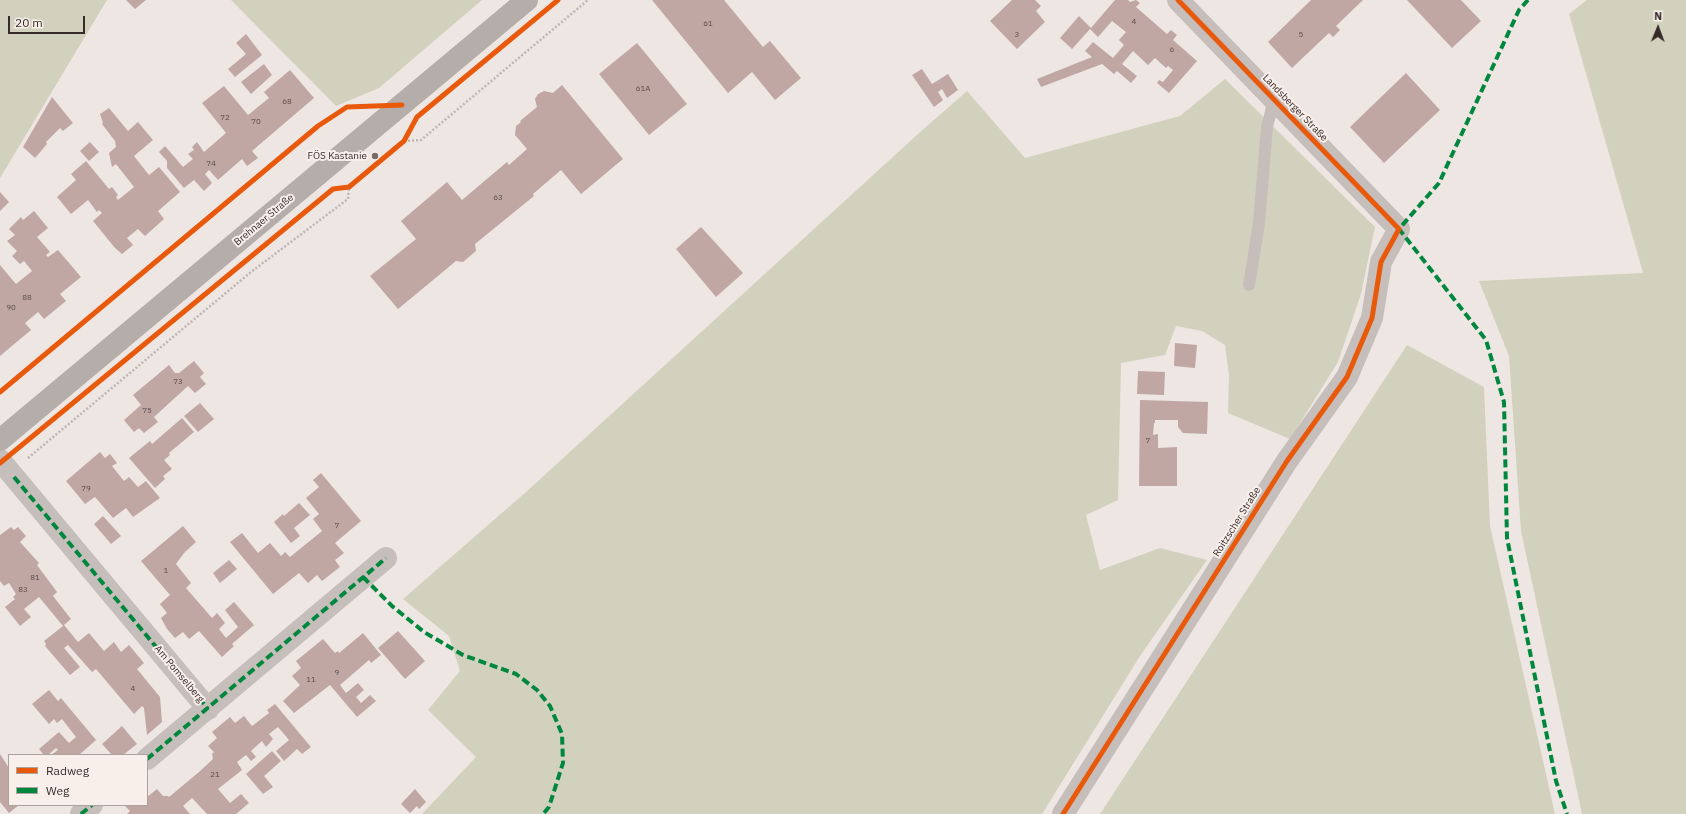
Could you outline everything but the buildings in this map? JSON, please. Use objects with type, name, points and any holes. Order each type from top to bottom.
[{"type":"main road","name":"Brehnaer Straße","points":[[0,440],[527,0]]},
{"type":"street","name":"Landsberger Straße","points":[[1178,0],[1399,229]]},
{"type":"street","name":"Roitzscher Straße","points":[[1063,814],[1287,460],[1347,377],[1372,318],[1381,262],[1399,229]]},
{"type":"street","name":"Am Pomselberg","points":[[5,466],[208,709],[386,558]]},
{"type":"street","points":[[148,758],[208,709]]},
{"type":"street","points":[[81,814],[91,806]]},
{"type":"lane","points":[[1249,285],[1259,223],[1267,127],[1274,100]]},
{"type":"path","points":[[407,135],[404,141],[421,140],[588,0]]},
{"type":"path","points":[[5,466],[251,272],[348,198],[346,188]]},
{"type":"green space","points":[[0,0],[107,0],[0,178]]},
{"type":"green space","points":[[231,0],[482,0],[379,88],[336,106]]},
{"type":"green space","points":[[1587,0],[1686,0],[1686,814],[1582,814],[1521,531],[1509,356],[1479,281],[1643,273],[1569,14]]},
{"type":"green space","points":[[1225,79],[1375,227],[1361,294],[1338,362],[1290,439],[1228,413],[1229,375],[1225,345],[1202,331],[1176,326],[1165,355],[1121,363],[1118,500],[1086,515],[1100,570],[1160,548],[1207,560],[1140,656],[1042,814],[422,814],[476,757],[428,710],[460,671],[449,636],[403,599],[526,492],[967,91],[1025,158],[1180,116]]},
{"type":"green space","points":[[1407,345],[1484,387],[1490,526],[1555,814],[1100,814]]},
{"type":"marked path","points":[[1528,0],[1519,10],[1439,183],[1399,229],[1486,340],[1504,402],[1507,538],[1556,781],[1567,814]]},
{"type":"marked path","points":[[14,477],[208,709]]},
{"type":"marked path","points":[[148,758],[386,558]]},
{"type":"marked path","points":[[363,577],[392,606],[424,632],[463,655],[516,674],[537,690],[550,706],[562,734],[563,763],[549,807],[543,814]]},
{"type":"marked path","points":[[81,814],[91,806]]},
{"type":"cycle path","points":[[0,463],[333,189],[349,187],[404,141],[417,117],[558,0]]},
{"type":"cycle path","points":[[1063,814],[1287,461],[1347,377],[1372,318],[1381,262],[1399,229],[1178,0]]},
{"type":"cycle path","points":[[0,392],[318,126],[347,107],[402,105]]},
{"type":"place","name":"FÖS Kastanie","points":[[375,156]]}]
